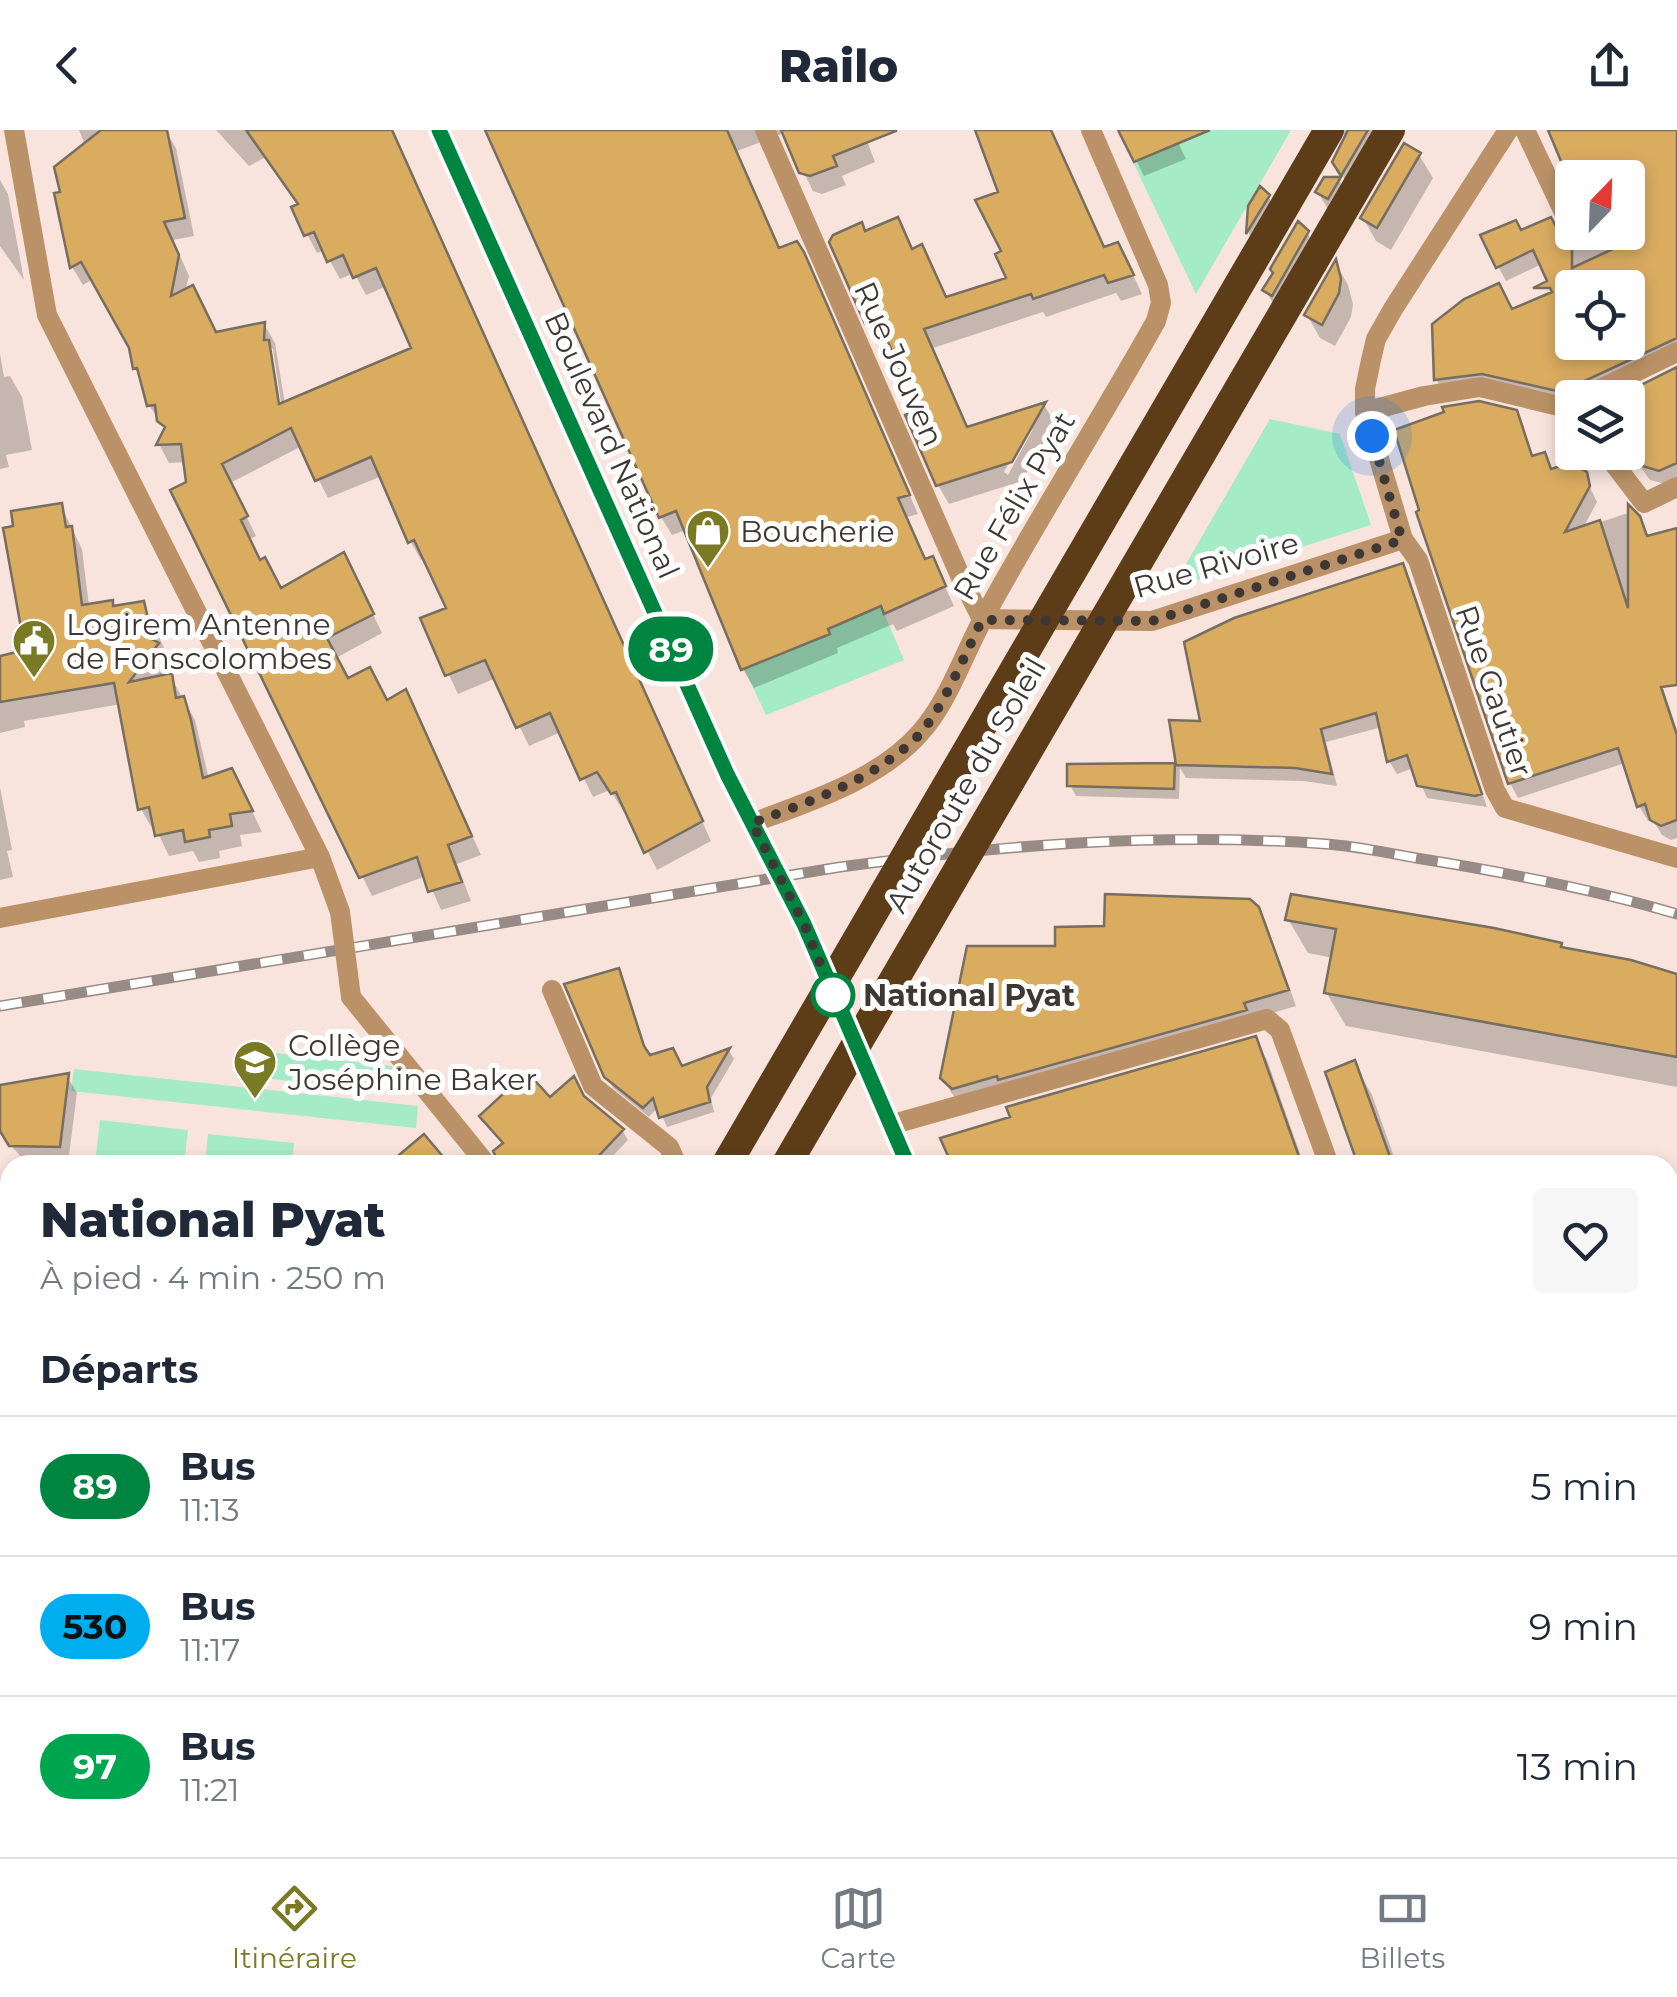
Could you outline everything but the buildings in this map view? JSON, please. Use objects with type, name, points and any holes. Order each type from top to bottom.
[{"type":"highway","name":"Autoroute du Soleil","points":[[732,1155],[1329,130]]},
{"type":"highway","name":"Autoroute du Soleil","points":[[792,1155],[1390,130]]},
{"type":"street","points":[[14,130],[48,315],[320,857],[340,912],[351,997],[479,1155]]},
{"type":"street","name":"Boulevard National","points":[[438,130],[727,774],[804,924],[903,1155]]},
{"type":"street","name":"Rue Jouven","points":[[765,130],[982,620]]},
{"type":"street","name":"Rue Félix Pyat","points":[[752,823],[847,784],[918,736],[1156,321],[1160,303],[1154,273],[1091,130]]},
{"type":"street","points":[[1508,130],[1376,339],[1365,389],[1366,412],[1424,396],[1480,387],[1555,405]]},
{"type":"street","points":[[1525,130],[1555,193]]},
{"type":"street","points":[[1619,380],[1677,352]]},
{"type":"street","name":"Rue Gautier","points":[[1366,412],[1402,540],[1418,560],[1495,790],[1505,808],[1677,858]]},
{"type":"street","points":[[1619,470],[1644,503],[1677,487]]},
{"type":"street","name":"Rue Rivoire","points":[[982,620],[1152,621],[1402,540]]},
{"type":"street","points":[[0,918],[320,857]]},
{"type":"street","points":[[552,990],[593,1086],[669,1146],[673,1155]]},
{"type":"street","points":[[890,1126],[1267,1020],[1280,1030],[1326,1155]]},
{"type":"green space","points":[[1212,130],[1291,130],[1196,294],[1133,162]]},
{"type":"green space","points":[[1270,419],[1340,434],[1371,525],[1172,588]]},
{"type":"green space","points":[[881,606],[904,660],[766,715],[744,669],[829,634],[828,629]]},
{"type":"green space","points":[[238,1049],[392,1066],[389,1092],[235,1075]]},
{"type":"green space","points":[[74,1069],[418,1106],[416,1128],[71,1091]]},
{"type":"green space","points":[[100,1120],[188,1130],[185,1155],[96,1155]]},
{"type":"green space","points":[[208,1134],[294,1143],[293,1155],[206,1155]]},
{"type":"railway","points":[[0,1006],[840,867],[961,852],[1083,843],[1204,839],[1349,846],[1548,882],[1677,914]]},
{"type":"bus line","name":"89","points":[[439,130],[727,774],[804,924],[903,1155]]},
{"type":"place","name":"Boucherie","points":[[708,569]]},
{"type":"place","name":"Logirem Antenne de Fonscolombes","points":[[34,679]]},
{"type":"place","name":"National Pyat","points":[[833,995]]},
{"type":"place","name":"Collège Joséphine Baker","points":[[255,1100]]},
{"type":"route","points":[[833,995],[804,924],[752,823],[847,784],[918,736],[982,620],[1152,621],[1402,540],[1372,436]]}]
